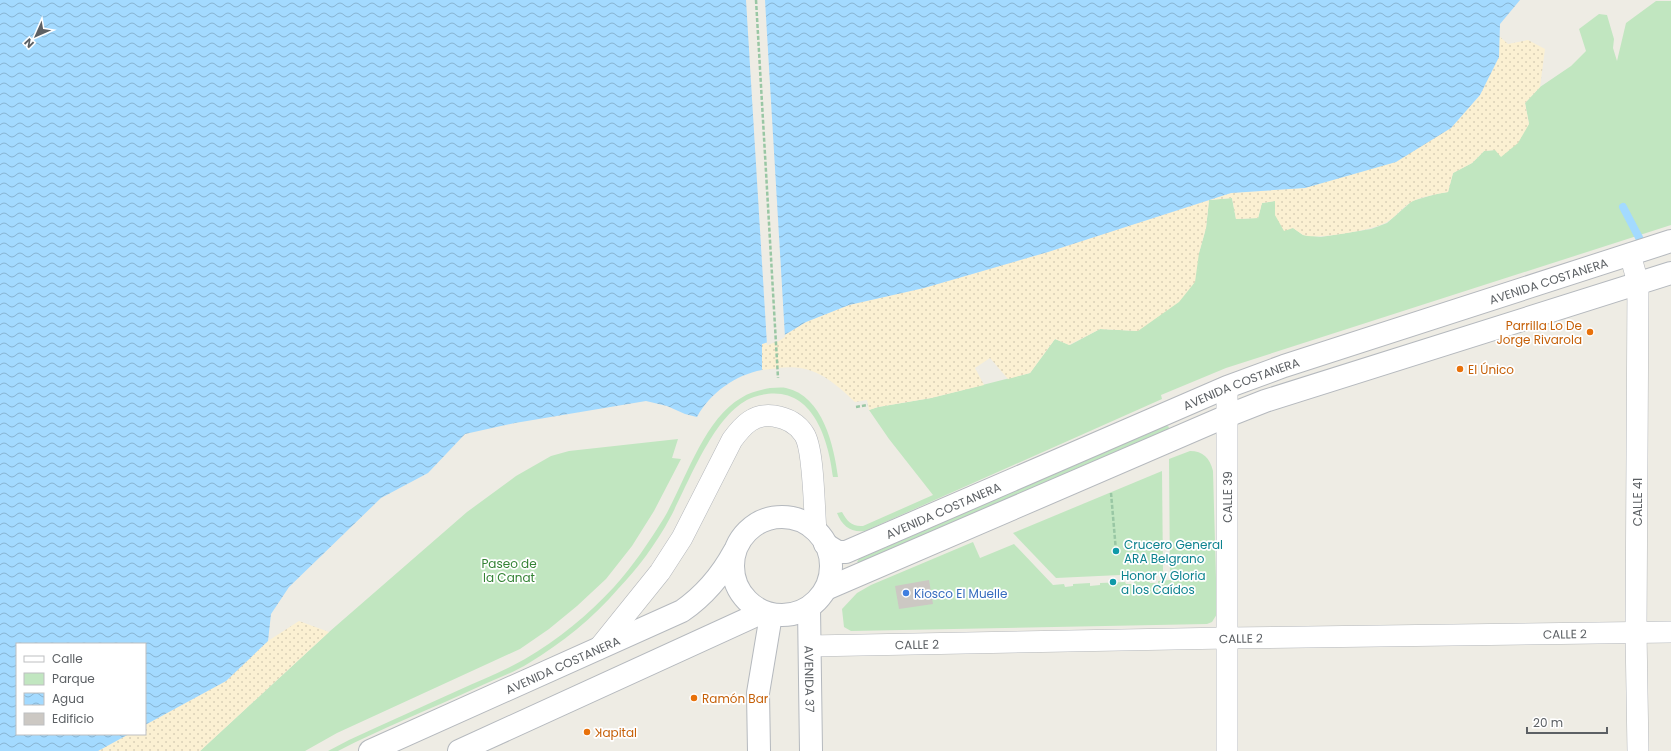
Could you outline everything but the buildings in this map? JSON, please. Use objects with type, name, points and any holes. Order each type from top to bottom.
[{"type":"street","name":"AVENIDA COSTANERA","points":[[821,538],[838,552],[846,552],[1226,387],[1284,366],[1671,241]]},
{"type":"street","name":"CALLE 41","points":[[1630,254],[1638,283],[1636,632],[1638,751]]},
{"type":"street","name":"AVENIDA COSTANERA","points":[[826,589],[1265,401],[1671,272]]},
{"type":"street","name":"CALLE 39","points":[[1226,387],[1227,751]]},
{"type":"street","points":[[598,649],[660,572],[682,538],[732,440],[741,428],[752,418],[768,415],[785,417],[796,424],[805,435],[809,447],[821,538]]},
{"type":"street","points":[[781,517],[794,519],[809,526],[821,538],[829,552],[831,568],[826,589],[808,608],[794,614],[767,613],[750,604],[744,598],[736,585],[733,569],[734,552],[747,531],[769,519],[781,517]]},
{"type":"street","name":"AVENIDA COSTANERA","points":[[370,751],[688,607],[713,584],[724,570],[734,552]]},
{"type":"street","name":"AVENIDA 37","points":[[808,608],[810,646],[811,751]]},
{"type":"street","points":[[459,751],[767,613]]},
{"type":"street","points":[[759,751],[758,693],[767,613]]},
{"type":"street","name":"CALLE 2","points":[[810,646],[1226,638],[1671,632]]},
{"type":"path","points":[[756,0],[778,378]]},
{"type":"path","points":[[856,407],[868,405]]},
{"type":"path","points":[[1110,488],[1116,551]]},
{"type":"green space","points":[[1656,1],[1671,1],[1671,225],[1226,368],[1161,395],[1162,399],[865,531],[851,530],[844,525],[839,518],[837,513],[842,512],[850,523],[856,526],[863,526],[933,495],[889,439],[869,410],[878,407],[931,398],[1030,373],[1055,339],[1070,345],[1100,329],[1138,331],[1199,253],[1206,228],[1209,200],[1232,198],[1236,219],[1258,218],[1262,203],[1275,201],[1275,215],[1303,235],[1321,237],[1371,229],[1387,223],[1412,201],[1448,192],[1453,173],[1472,163],[1484,151],[1495,150],[1529,124],[1525,103],[1540,87],[1571,66],[1586,51],[1579,29],[1599,14],[1607,15],[1614,39],[1613,48],[1617,61],[1626,23]]},
{"type":"green space","points":[[786,388],[799,393],[809,401],[818,412],[830,437],[838,477],[833,477],[826,444],[820,428],[812,414],[802,403],[789,396],[773,394],[754,397],[740,404],[727,416],[704,449],[670,518],[659,537],[633,573],[598,610],[576,629],[541,655],[516,670],[389,726],[338,751],[328,751],[517,663],[549,644],[572,626],[614,587],[628,571],[653,536],[672,503],[696,452],[716,421],[728,408],[744,396],[759,390]]},
{"type":"green space","points":[[1166,425],[1169,427],[1168,430],[859,563],[857,562],[859,559]]},
{"type":"green space","name":"Paseo de la Canat","points":[[678,439],[672,458],[681,459],[654,511],[632,546],[606,579],[577,606],[549,629],[520,649],[337,733],[305,751],[200,751],[329,632],[467,512],[516,476],[551,456],[569,451]]},
{"type":"green space","points":[[1190,451],[1199,452],[1205,456],[1210,462],[1213,471],[1217,614],[1212,622],[1207,624],[851,631],[844,627],[842,609],[857,593],[871,585],[973,542],[980,558],[1014,544],[1053,585],[1064,584],[1065,587],[1073,586],[1073,584],[1090,583],[1090,586],[1100,585],[1100,583],[1125,582],[1126,584],[1134,584],[1134,581],[1149,581],[1150,583],[1158,583],[1158,581],[1170,580],[1169,459]]},
{"type":"green space","points":[[1162,471],[1163,573],[1056,578],[1013,533]]},
{"type":"sand","points":[[1499,36],[1508,44],[1528,40],[1545,49],[1540,87],[1525,103],[1529,124],[1518,143],[1501,157],[1495,150],[1484,151],[1472,163],[1453,173],[1448,192],[1426,196],[1413,201],[1387,222],[1358,231],[1332,235],[1310,236],[1303,235],[1293,228],[1284,231],[1275,215],[1275,201],[1262,203],[1258,218],[1236,219],[1232,198],[1209,200],[1231,193],[1305,188],[1451,128],[1480,95],[1499,57]]},
{"type":"sand","points":[[1209,200],[1206,228],[1199,253],[1195,282],[1179,302],[1138,331],[1100,329],[1069,345],[1055,339],[1030,373],[1008,379],[990,358],[975,368],[984,385],[931,398],[878,407],[869,410],[867,400],[855,402],[830,380],[816,372],[795,367],[762,370],[762,344],[780,338],[806,322],[849,305],[924,288],[1048,252]]},
{"type":"sand","points":[[299,621],[329,632],[200,751],[98,751],[127,735],[146,735],[146,724],[226,681],[268,641]]},
{"type":"water","points":[[0,0],[1520,0],[1500,24],[1499,57],[1480,95],[1451,128],[1396,162],[1305,188],[1231,193],[1048,252],[924,288],[849,305],[806,322],[778,339],[762,344],[762,370],[742,376],[724,386],[702,408],[697,417],[685,414],[667,406],[646,401],[515,423],[465,434],[428,473],[381,498],[289,587],[271,614],[268,641],[226,681],[146,724],[146,643],[16,643],[16,735],[127,735],[98,751],[0,751]]},
{"type":"pier","points":[[746,0],[765,0],[785,337],[779,341],[767,345]]},
{"type":"waterway","points":[[1623,207],[1645,249]]},
{"type":"place","name":"Parrilla Lo De Jorge Rivarola","points":[[1590,332]]},
{"type":"place","name":"El Único","points":[[1460,369]]},
{"type":"place","name":"Crucero General ARA Belgrano","points":[[1116,551]]},
{"type":"place","name":"Honor y Gloria a los Caídos","points":[[1113,582]]},
{"type":"place","name":"Kiosco El Muelle","points":[[906,593]]},
{"type":"place","name":"Ramón Bar","points":[[694,698]]},
{"type":"place","name":"Ʞapital","points":[[587,732]]}]
